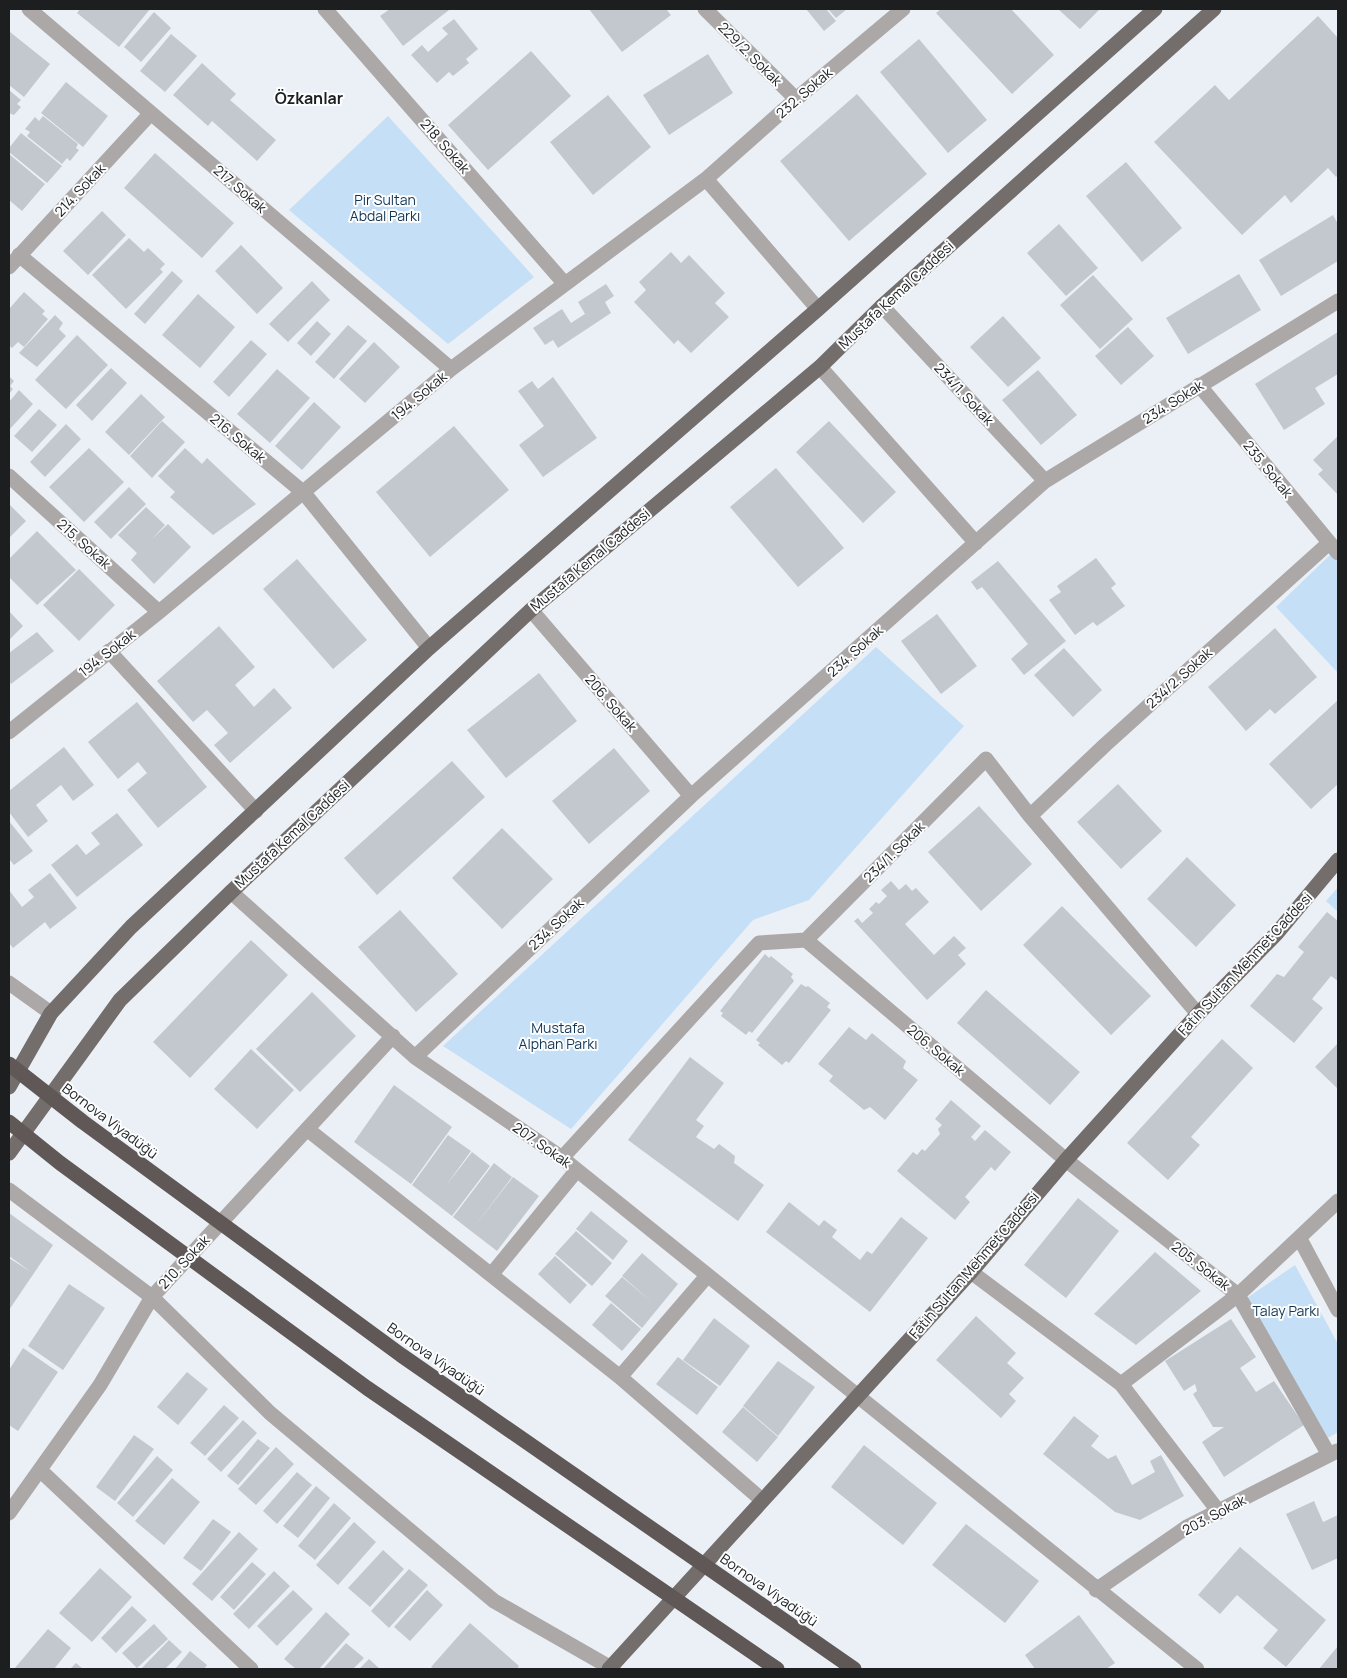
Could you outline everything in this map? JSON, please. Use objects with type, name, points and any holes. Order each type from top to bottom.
[{"type":"highway","name":"Bornova Viyadüğü","points":[[9,1064],[82,1122],[400,1355],[854,1669]]},
{"type":"highway","points":[[9,1122],[60,1163],[367,1388],[777,1669]]},
{"type":"highway","points":[[9,1132],[60,1163]]},
{"type":"main road","points":[[9,1087],[51,1013],[131,927],[429,648],[818,309],[1155,9]]},
{"type":"main road","name":"Mustafa Kemal Caddesi","points":[[9,1152],[120,1000],[231,892],[531,610],[820,367],[882,306],[1214,9]]},
{"type":"main road","name":"Fatih Sultan Mehmet Caddesi","points":[[611,1669],[856,1396],[971,1272],[1066,1160],[1198,1014],[1277,933],[1338,860]]},
{"type":"street","name":"217. Sokak","points":[[29,9],[451,369]]},
{"type":"street","name":"218. Sokak","points":[[325,9],[564,284]]},
{"type":"street","name":"229/2. Sokak","points":[[705,9],[796,99]]},
{"type":"street","name":"232. Sokak","points":[[706,179],[796,99],[903,9]]},
{"type":"street","name":"214. Sokak","points":[[9,267],[151,113]]},
{"type":"street","name":"194. Sokak","points":[[10,727],[159,612],[451,369],[706,179]]},
{"type":"street","points":[[706,179],[818,309]]},
{"type":"street","name":"216. Sokak","points":[[20,255],[304,493],[429,648]]},
{"type":"street","name":"234. Sokak","points":[[416,1058],[691,796],[1045,481],[1338,301]]},
{"type":"street","name":"234/1. Sokak","points":[[882,306],[1045,481]]},
{"type":"street","points":[[820,367],[976,542]]},
{"type":"street","name":"235. Sokak","points":[[1200,385],[1333,548]]},
{"type":"street","name":"215. Sokak","points":[[9,476],[159,612]]},
{"type":"street","name":"234/2. Sokak","points":[[1030,816],[1105,745],[1333,548]]},
{"type":"street","name":"206. Sokak","points":[[531,610],[691,796]]},
{"type":"street","points":[[109,651],[256,811]]},
{"type":"street","name":"234/1. Sokak","points":[[806,940],[986,759],[1030,816],[1198,1014]]},
{"type":"street","name":"207. Sokak","points":[[231,892],[416,1058],[562,1158],[1096,1590],[1197,1669]]},
{"type":"street","points":[[562,1158],[759,944],[806,940]]},
{"type":"street","name":"206. Sokak","points":[[806,940],[1066,1160]]},
{"type":"street","points":[[9,983],[51,1013]]},
{"type":"street","name":"210. Sokak","points":[[9,1514],[100,1385],[152,1297],[393,1036]]},
{"type":"street","points":[[307,1129],[620,1377],[762,1500]]},
{"type":"street","name":"205. Sokak","points":[[1066,1160],[1238,1295],[1334,1452]]},
{"type":"street","points":[[491,1275],[577,1170]]},
{"type":"street","points":[[9,1190],[152,1297],[270,1413],[494,1601],[611,1669]]},
{"type":"street","points":[[1121,1384],[1238,1295],[1300,1239],[1338,1201]]},
{"type":"street","points":[[1300,1239],[1338,1310]]},
{"type":"street","points":[[971,1272],[1121,1384],[1219,1512]]},
{"type":"street","points":[[620,1377],[708,1276]]},
{"type":"street","name":"203. Sokak","points":[[1096,1590],[1187,1527],[1334,1452]]},
{"type":"street","points":[[41,1471],[251,1669]]},
{"type":"green space","name":"Pir Sultan Abdal Parkı","points":[[388,116],[534,277],[448,344],[289,210]]},
{"type":"green space","points":[[1331,554],[1338,562],[1338,673],[1276,607]]},
{"type":"green space","name":"Mustafa Alphan Parkı","points":[[876,647],[964,726],[809,900],[753,920],[571,1129],[443,1046]]},
{"type":"green space","points":[[1338,887],[1338,912],[1326,901]]},
{"type":"green space","name":"Talay Parkı","points":[[1295,1265],[1338,1344],[1338,1432],[1328,1438],[1244,1300]]},
{"type":"building","points":[[80,9],[150,9],[119,47],[77,13]]},
{"type":"building","points":[[390,9],[449,10],[403,46],[380,16]]},
{"type":"building","points":[[589,9],[666,9],[671,15],[622,52]]},
{"type":"building","points":[[806,9],[826,9],[836,21],[824,31]]},
{"type":"building","points":[[828,9],[847,9],[836,18]]},
{"type":"building","points":[[941,9],[1011,9],[1054,55],[1012,94],[936,13]]},
{"type":"building","points":[[1058,9],[1100,9],[1080,29]]},
{"type":"building","points":[[154,12],[171,28],[141,62],[124,47]]},
{"type":"building","points":[[1318,16],[1338,38],[1338,175],[1336,177],[1328,168],[1291,203],[1285,195],[1242,235],[1154,142],[1215,85],[1229,100]]},
{"type":"building","points":[[454,19],[478,49],[466,59],[469,63],[453,76],[449,72],[437,83],[411,55],[422,45],[428,52],[448,34],[442,28]]},
{"type":"building","points":[[10,32],[50,64],[24,97],[9,85]]},
{"type":"building","points":[[171,34],[197,56],[165,92],[140,71]]},
{"type":"building","points":[[919,39],[987,120],[948,153],[880,72]]},
{"type":"building","points":[[531,51],[571,96],[488,170],[448,125]]},
{"type":"building","points":[[708,54],[733,93],[669,135],[643,95]]},
{"type":"building","points":[[202,63],[236,94],[230,100],[276,140],[257,161],[212,121],[208,126],[173,95]]},
{"type":"building","points":[[66,82],[108,116],[83,147],[41,113]]},
{"type":"building","points":[[9,90],[21,100],[17,104],[21,107],[14,115],[9,113]]},
{"type":"building","points":[[857,94],[927,174],[849,241],[780,161]]},
{"type":"building","points":[[608,95],[651,147],[593,195],[550,142]]},
{"type":"building","points":[[43,116],[78,144],[76,148],[79,150],[70,161],[67,158],[62,164],[27,136],[30,132],[25,129],[35,117],[39,121]]},
{"type":"building","points":[[21,133],[62,166],[47,183],[9,152],[9,148]]},
{"type":"building","points":[[155,153],[234,223],[202,258],[124,188]]},
{"type":"building","points":[[9,154],[45,184],[22,211],[9,200]]},
{"type":"building","points":[[1126,162],[1182,228],[1142,262],[1086,196]]},
{"type":"building","points":[[102,211],[126,235],[88,275],[63,251]]},
{"type":"building","points":[[1333,215],[1338,224],[1338,261],[1281,296],[1259,260]]},
{"type":"building","points":[[1059,224],[1098,268],[1066,296],[1027,253]]},
{"type":"building","points":[[129,238],[144,252],[148,248],[165,264],[160,269],[163,272],[126,309],[92,275]]},
{"type":"building","points":[[241,245],[283,288],[257,314],[215,271]]},
{"type":"building","points":[[671,252],[681,263],[689,255],[725,293],[715,303],[729,317],[691,353],[678,340],[674,344],[634,302],[646,290],[639,282]]},
{"type":"building","points":[[172,271],[183,281],[145,324],[134,314]]},
{"type":"building","points":[[1239,274],[1261,310],[1188,354],[1166,318]]},
{"type":"building","points":[[1093,275],[1133,319],[1100,349],[1060,305]]},
{"type":"building","points":[[312,281],[330,300],[288,342],[269,324]]},
{"type":"building","points":[[606,284],[614,296],[605,302],[611,313],[558,348],[553,340],[545,345],[533,328],[562,309],[571,323],[585,314],[578,302]]},
{"type":"building","points":[[24,292],[45,311],[42,314],[48,319],[24,347],[18,342],[12,348],[9,345],[9,309]]},
{"type":"building","points":[[198,294],[235,327],[200,368],[162,335]]},
{"type":"building","points":[[55,315],[63,323],[59,329],[66,336],[37,367],[19,353]]},
{"type":"building","points":[[1003,316],[1041,358],[1008,387],[970,347]]},
{"type":"building","points":[[317,321],[331,334],[311,356],[297,343]]},
{"type":"building","points":[[348,325],[367,341],[334,379],[315,362]]},
{"type":"building","points":[[1128,327],[1154,356],[1121,385],[1095,356]]},
{"type":"building","points":[[1338,332],[1338,374],[1315,388],[1325,404],[1284,430],[1255,384]]},
{"type":"building","points":[[77,335],[108,365],[66,409],[35,380]]},
{"type":"building","points":[[251,340],[267,354],[229,397],[213,382]]},
{"type":"building","points":[[374,342],[400,367],[365,403],[339,379]]},
{"type":"building","points":[[111,368],[127,383],[92,421],[76,405]]},
{"type":"building","points":[[277,369],[310,398],[270,443],[237,414]]},
{"type":"building","points":[[1038,370],[1077,415],[1041,445],[1002,400]]},
{"type":"building","points":[[9,376],[14,381],[10,386],[13,389],[9,394]]},
{"type":"building","points":[[553,377],[597,438],[543,477],[519,445],[544,426],[518,391],[532,381],[538,389]]},
{"type":"building","points":[[19,390],[33,404],[9,430],[9,402]]},
{"type":"building","points":[[141,394],[165,417],[129,455],[105,432]]},
{"type":"building","points":[[314,402],[341,427],[302,470],[275,446]]},
{"type":"building","points":[[39,409],[57,425],[32,452],[14,436]]},
{"type":"building","points":[[162,421],[185,442],[152,478],[130,456]]},
{"type":"building","points":[[829,421],[896,492],[863,523],[796,452]]},
{"type":"building","points":[[66,424],[81,439],[45,477],[30,462]]},
{"type":"building","points":[[454,426],[509,490],[430,557],[376,492]]},
{"type":"building","points":[[1338,436],[1338,495],[1318,474],[1323,470],[1313,460]]},
{"type":"building","points":[[89,448],[124,482],[84,522],[49,487]]},
{"type":"building","points":[[185,448],[202,464],[207,458],[256,504],[213,535],[170,497],[175,492],[158,476]]},
{"type":"building","points":[[776,468],[844,548],[798,587],[730,507]]},
{"type":"building","points":[[129,487],[146,504],[111,539],[94,522]]},
{"type":"building","points":[[9,504],[26,521],[9,538]]},
{"type":"building","points":[[146,507],[165,525],[152,539],[168,524],[191,547],[154,584],[131,560],[137,553],[118,535]]},
{"type":"building","points":[[37,531],[76,570],[37,605],[9,577],[9,559]]},
{"type":"building","points":[[1096,558],[1116,584],[1111,588],[1125,606],[1097,626],[1093,622],[1075,635],[1049,600],[1061,592],[1057,586]]},
{"type":"building","points":[[297,559],[367,640],[333,669],[263,589]]},
{"type":"building","points":[[998,561],[1066,641],[1024,675],[1011,659],[1028,644],[982,587],[977,590],[971,582]]},
{"type":"building","points":[[79,569],[115,605],[79,641],[43,605]]},
{"type":"building","points":[[9,611],[23,626],[9,640]]},
{"type":"building","points":[[937,614],[977,666],[941,694],[901,641]]},
{"type":"building","points":[[219,626],[255,667],[235,685],[254,707],[274,688],[292,708],[230,763],[214,745],[228,733],[207,710],[193,722],[157,681]]},
{"type":"building","points":[[1275,628],[1317,677],[1275,714],[1270,709],[1246,731],[1208,687]]},
{"type":"building","points":[[37,632],[54,651],[11,684],[9,681],[9,653]]},
{"type":"building","points":[[1064,648],[1102,690],[1073,717],[1034,675]]},
{"type":"building","points":[[539,673],[577,721],[506,778],[467,730]]},
{"type":"building","points":[[1338,700],[1338,784],[1311,809],[1269,764]]},
{"type":"building","points":[[137,702],[207,787],[158,828],[127,790],[147,773],[138,762],[118,779],[88,742]]},
{"type":"building","points":[[64,747],[94,785],[73,801],[61,785],[36,805],[48,821],[28,837],[9,812],[9,791]]},
{"type":"building","points":[[614,748],[650,791],[589,844],[552,801]]},
{"type":"building","points":[[452,761],[485,797],[377,895],[344,858]]},
{"type":"building","points":[[1118,784],[1162,831],[1121,869],[1077,822]]},
{"type":"building","points":[[979,806],[1032,864],[981,911],[928,852]]},
{"type":"building","points":[[117,813],[143,845],[77,897],[51,865],[77,844],[86,855],[100,844],[91,833]]},
{"type":"building","points":[[9,821],[33,851],[14,865],[9,859]]},
{"type":"building","points":[[502,828],[553,879],[502,929],[452,878]]},
{"type":"building","points":[[1187,857],[1236,905],[1196,947],[1147,899]]},
{"type":"building","points":[[50,873],[77,908],[50,929],[45,922],[13,948],[9,943],[9,890],[22,907],[34,897],[28,890]]},
{"type":"building","points":[[891,881],[899,890],[906,884],[912,891],[916,888],[929,902],[905,924],[934,955],[954,936],[966,948],[958,955],[966,964],[927,1000],[854,921],[858,918],[862,923],[873,913],[869,909],[876,902],[879,904],[887,896],[881,890]]},
{"type":"building","points":[[1062,906],[1151,996],[1111,1035],[1023,945]]},
{"type":"building","points":[[400,910],[458,974],[416,1012],[358,947]]},
{"type":"building","points":[[1327,912],[1338,921],[1338,981],[1331,976],[1312,999],[1323,1008],[1294,1043],[1250,1006],[1277,974],[1284,977],[1304,952],[1298,947]]},
{"type":"building","points":[[251,940],[288,975],[190,1078],[153,1042]]},
{"type":"building","points":[[765,954],[769,958],[771,956],[793,974],[791,977],[794,981],[752,1033],[749,1031],[746,1035],[721,1016],[723,1013],[720,1011]]},
{"type":"building","points":[[801,984],[806,987],[808,986],[830,1003],[827,1007],[831,1010],[789,1063],[786,1061],[782,1065],[758,1045],[760,1043],[756,1040]]},
{"type":"building","points":[[986,990],[1080,1072],[1050,1105],[957,1023]]},
{"type":"building","points":[[312,992],[356,1036],[300,1092],[256,1049]]},
{"type":"building","points":[[849,1027],[866,1040],[872,1033],[906,1061],[903,1068],[918,1080],[885,1120],[870,1107],[864,1110],[829,1081],[833,1076],[818,1064]]},
{"type":"building","points":[[1222,1039],[1253,1068],[1191,1137],[1200,1145],[1168,1180],[1127,1143]]},
{"type":"building","points":[[1338,1043],[1338,1089],[1315,1067]]},
{"type":"building","points":[[251,1049],[294,1090],[257,1129],[214,1089]]},
{"type":"building","points":[[690,1057],[724,1083],[696,1120],[704,1126],[696,1137],[714,1149],[719,1144],[735,1156],[734,1163],[764,1185],[738,1221],[628,1140]]},
{"type":"building","points":[[394,1085],[452,1127],[411,1184],[354,1142]]},
{"type":"building","points":[[951,1100],[981,1126],[971,1137],[975,1141],[985,1130],[1011,1152],[995,1171],[991,1167],[965,1197],[970,1202],[955,1220],[897,1171],[913,1152],[917,1155],[922,1149],[925,1151],[940,1134],[938,1129],[942,1125],[935,1119]]},
{"type":"building","points":[[448,1135],[471,1151],[445,1187],[472,1152],[490,1166],[452,1216],[412,1185]]},
{"type":"building","points":[[494,1163],[512,1177],[471,1231],[453,1217]]},
{"type":"building","points":[[513,1177],[539,1196],[497,1251],[471,1231]]},
{"type":"building","points":[[1078,1198],[1119,1231],[1066,1298],[1024,1265]]},
{"type":"building","points":[[789,1202],[819,1226],[824,1220],[837,1230],[832,1237],[860,1260],[867,1251],[872,1254],[901,1217],[928,1238],[870,1312],[766,1232]]},
{"type":"building","points":[[591,1211],[628,1241],[613,1260],[576,1229]]},
{"type":"building","points":[[9,1213],[53,1245],[9,1310],[9,1258],[31,1272],[9,1256]]},
{"type":"building","points":[[576,1231],[612,1263],[592,1286],[555,1254]]},
{"type":"building","points":[[1155,1252],[1201,1291],[1136,1345],[1094,1314]]},
{"type":"building","points":[[642,1253],[678,1284],[642,1328],[605,1296],[622,1277],[653,1303],[622,1276]]},
{"type":"building","points":[[555,1256],[587,1285],[570,1304],[538,1274]]},
{"type":"building","points":[[69,1284],[105,1308],[63,1370],[28,1346]]},
{"type":"building","points":[[611,1303],[641,1329],[622,1351],[592,1325]]},
{"type":"building","points":[[976,1316],[1016,1353],[1007,1363],[1024,1378],[1009,1394],[1016,1401],[1001,1418],[936,1360]]},
{"type":"building","points":[[714,1318],[750,1346],[720,1386],[683,1360]]},
{"type":"building","points":[[1231,1319],[1256,1357],[1240,1368],[1256,1392],[1274,1381],[1304,1425],[1224,1477],[1202,1442],[1224,1427],[1213,1427],[1193,1394],[1197,1391],[1195,1384],[1184,1391],[1165,1361]]},
{"type":"building","points":[[23,1348],[58,1372],[18,1431],[9,1425],[9,1370]]},
{"type":"building","points":[[678,1357],[718,1387],[697,1415],[656,1384]]},
{"type":"building","points":[[778,1361],[815,1387],[778,1436],[743,1406]]},
{"type":"building","points":[[187,1372],[208,1389],[178,1425],[157,1407]]},
{"type":"building","points":[[224,1405],[239,1418],[205,1456],[190,1443]]},
{"type":"building","points":[[743,1407],[778,1437],[757,1462],[722,1432]]},
{"type":"building","points":[[1074,1416],[1099,1436],[1091,1446],[1108,1459],[1116,1455],[1132,1485],[1155,1472],[1150,1461],[1161,1455],[1184,1496],[1140,1520],[1115,1512],[1043,1454]]},
{"type":"building","points":[[243,1420],[257,1433],[221,1472],[207,1459]]},
{"type":"building","points":[[134,1435],[154,1449],[115,1501],[96,1487]]},
{"type":"building","points":[[258,1439],[270,1448],[238,1485],[227,1476]]},
{"type":"building","points":[[864,1445],[937,1503],[903,1545],[831,1487]]},
{"type":"building","points":[[276,1447],[294,1464],[256,1505],[238,1489]]},
{"type":"building","points":[[157,1456],[173,1470],[133,1517],[117,1503]]},
{"type":"building","points":[[297,1472],[312,1485],[277,1524],[263,1511]]},
{"type":"building","points":[[172,1478],[200,1502],[164,1545],[135,1521]]},
{"type":"building","points":[[316,1486],[330,1498],[298,1538],[283,1526]]},
{"type":"building","points":[[1314,1501],[1323,1522],[1338,1515],[1338,1558],[1312,1570],[1286,1514]]},
{"type":"building","points":[[334,1503],[351,1518],[315,1560],[298,1546]]},
{"type":"building","points":[[213,1519],[231,1532],[201,1571],[183,1558]]},
{"type":"building","points":[[354,1522],[376,1542],[338,1585],[316,1565]]},
{"type":"building","points":[[966,1524],[1039,1581],[1005,1623],[932,1565]]},
{"type":"building","points":[[239,1532],[258,1549],[212,1601],[192,1584]]},
{"type":"building","points":[[1240,1547],[1326,1620],[1286,1667],[1263,1648],[1278,1630],[1237,1595],[1220,1614],[1198,1595]]},
{"type":"building","points":[[383,1550],[404,1569],[370,1607],[348,1588]]},
{"type":"building","points":[[252,1562],[266,1574],[234,1610],[220,1597]]},
{"type":"building","points":[[100,1568],[132,1597],[92,1642],[59,1613]]},
{"type":"building","points":[[409,1569],[428,1585],[389,1628],[371,1611]]},
{"type":"building","points":[[274,1571],[290,1586],[249,1629],[233,1614]]},
{"type":"building","points":[[293,1590],[313,1609],[277,1646],[257,1626]]},
{"type":"building","points":[[427,1590],[443,1605],[410,1641],[394,1627]]},
{"type":"building","points":[[132,1606],[147,1620],[116,1653],[101,1638]]},
{"type":"building","points":[[326,1612],[350,1634],[319,1669],[296,1669],[284,1659]]},
{"type":"building","points":[[1079,1615],[1115,1663],[1106,1669],[1035,1669],[1025,1655]]},
{"type":"building","points":[[470,1623],[519,1666],[517,1669],[434,1669],[431,1667]]},
{"type":"building","points":[[154,1624],[168,1639],[137,1668],[122,1653]]},
{"type":"building","points":[[48,1629],[71,1648],[54,1669],[14,1669]]},
{"type":"building","points":[[169,1640],[182,1652],[165,1669],[141,1669]]},
{"type":"building","points":[[346,1643],[364,1658],[353,1669],[323,1669]]},
{"type":"building","points":[[1338,1646],[1338,1669],[1319,1669]]},
{"type":"building","points":[[190,1651],[207,1665],[204,1669],[175,1669]]},
{"type":"building","points":[[369,1659],[380,1669],[359,1669]]},
{"type":"building","points":[[76,1663],[83,1669],[70,1669]]},
{"type":"district","name":"Özkanlar","points":[[309,98]]}]
